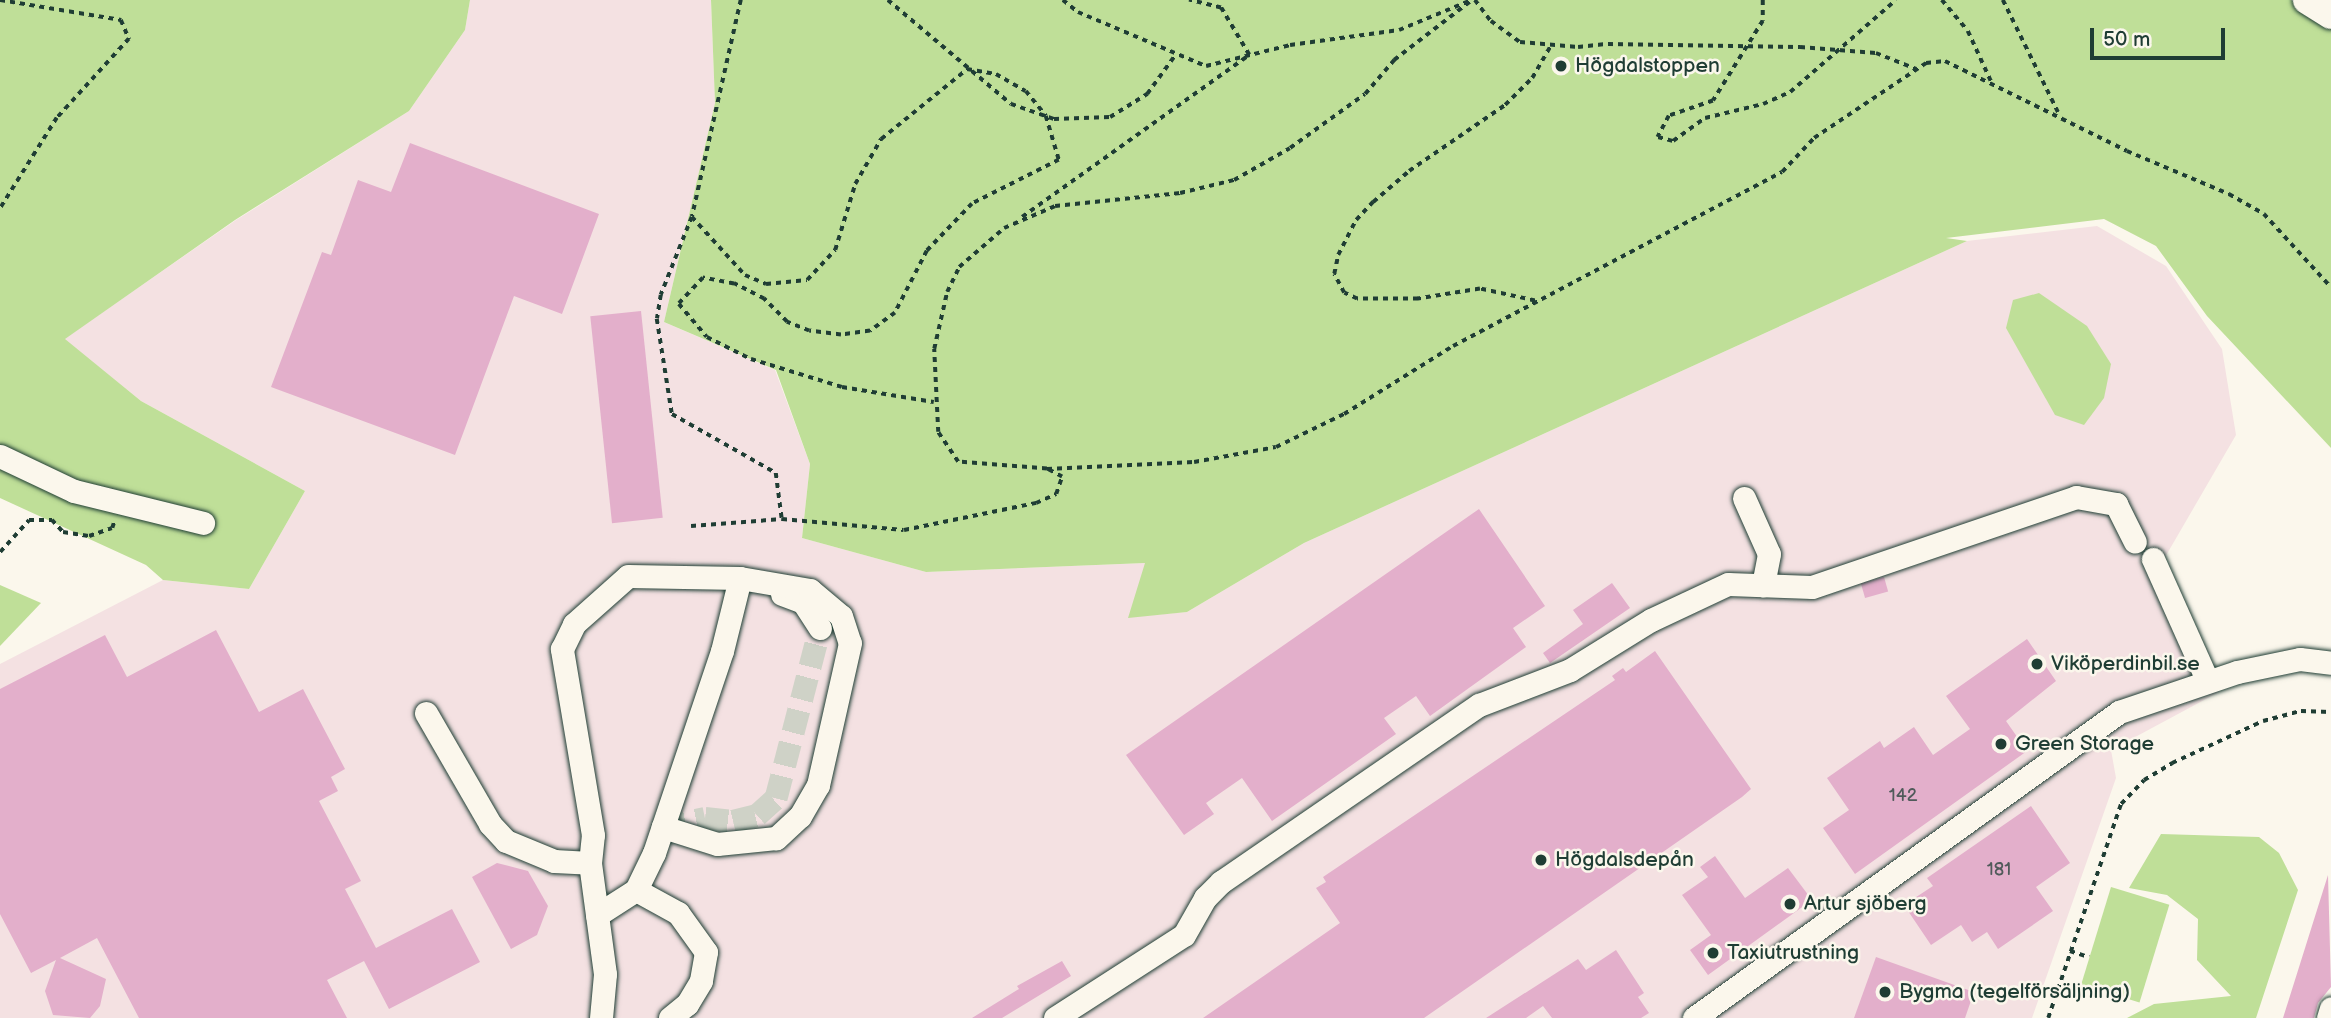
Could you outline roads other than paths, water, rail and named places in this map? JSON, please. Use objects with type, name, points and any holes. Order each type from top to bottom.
[{"type":"main road","points":[[2307,0],[2331,15]]},
{"type":"street","points":[[0,456],[74,491],[203,523]]},
{"type":"street","points":[[1055,1018],[1184,935],[1205,898],[1221,882],[1479,705],[1570,670],[1651,620],[1728,584],[1812,587],[2076,497],[2116,504],[2134,542]]},
{"type":"street","points":[[1744,498],[1769,554],[1763,585]]},
{"type":"street","points":[[2153,559],[2207,680]]},
{"type":"street","points":[[601,1018],[605,974],[590,863],[593,835],[562,649],[574,624],[628,576],[740,578],[810,590],[841,616],[850,643],[818,785],[800,816],[776,838],[717,844],[663,827]]},
{"type":"street","points":[[740,578],[803,602],[820,628]]},
{"type":"street","points":[[597,915],[636,890],[663,827],[722,652],[740,578]]},
{"type":"street","points":[[1694,1018],[2119,712],[2207,680],[2300,659],[2331,663]]},
{"type":"street","points":[[426,713],[490,824],[506,841],[554,861],[590,863]]},
{"type":"street","points":[[636,890],[678,913],[706,951],[701,981],[687,1004],[670,1018]]},
{"type":"street","points":[[2328,1018],[2331,1008]]},
{"type":"tunnel","points":[[663,827],[705,818],[733,821],[757,815],[776,798],[820,628]]},
{"type":"place","name":"Högdalstoppen","points":[[1561,66]]},
{"type":"place","name":"Viköperdinbil.se","points":[[2037,664]]},
{"type":"place","name":"Green Storage","points":[[2001,744]]},
{"type":"place","name":"Högdalsdepån","points":[[1541,860]]},
{"type":"place","name":"Artur sjöberg","points":[[1790,904]]},
{"type":"place","name":"Taxiutrustning","points":[[1713,953]]},
{"type":"place","name":"Bygma (tegelförsäljning)","points":[[1885,992]]}]
